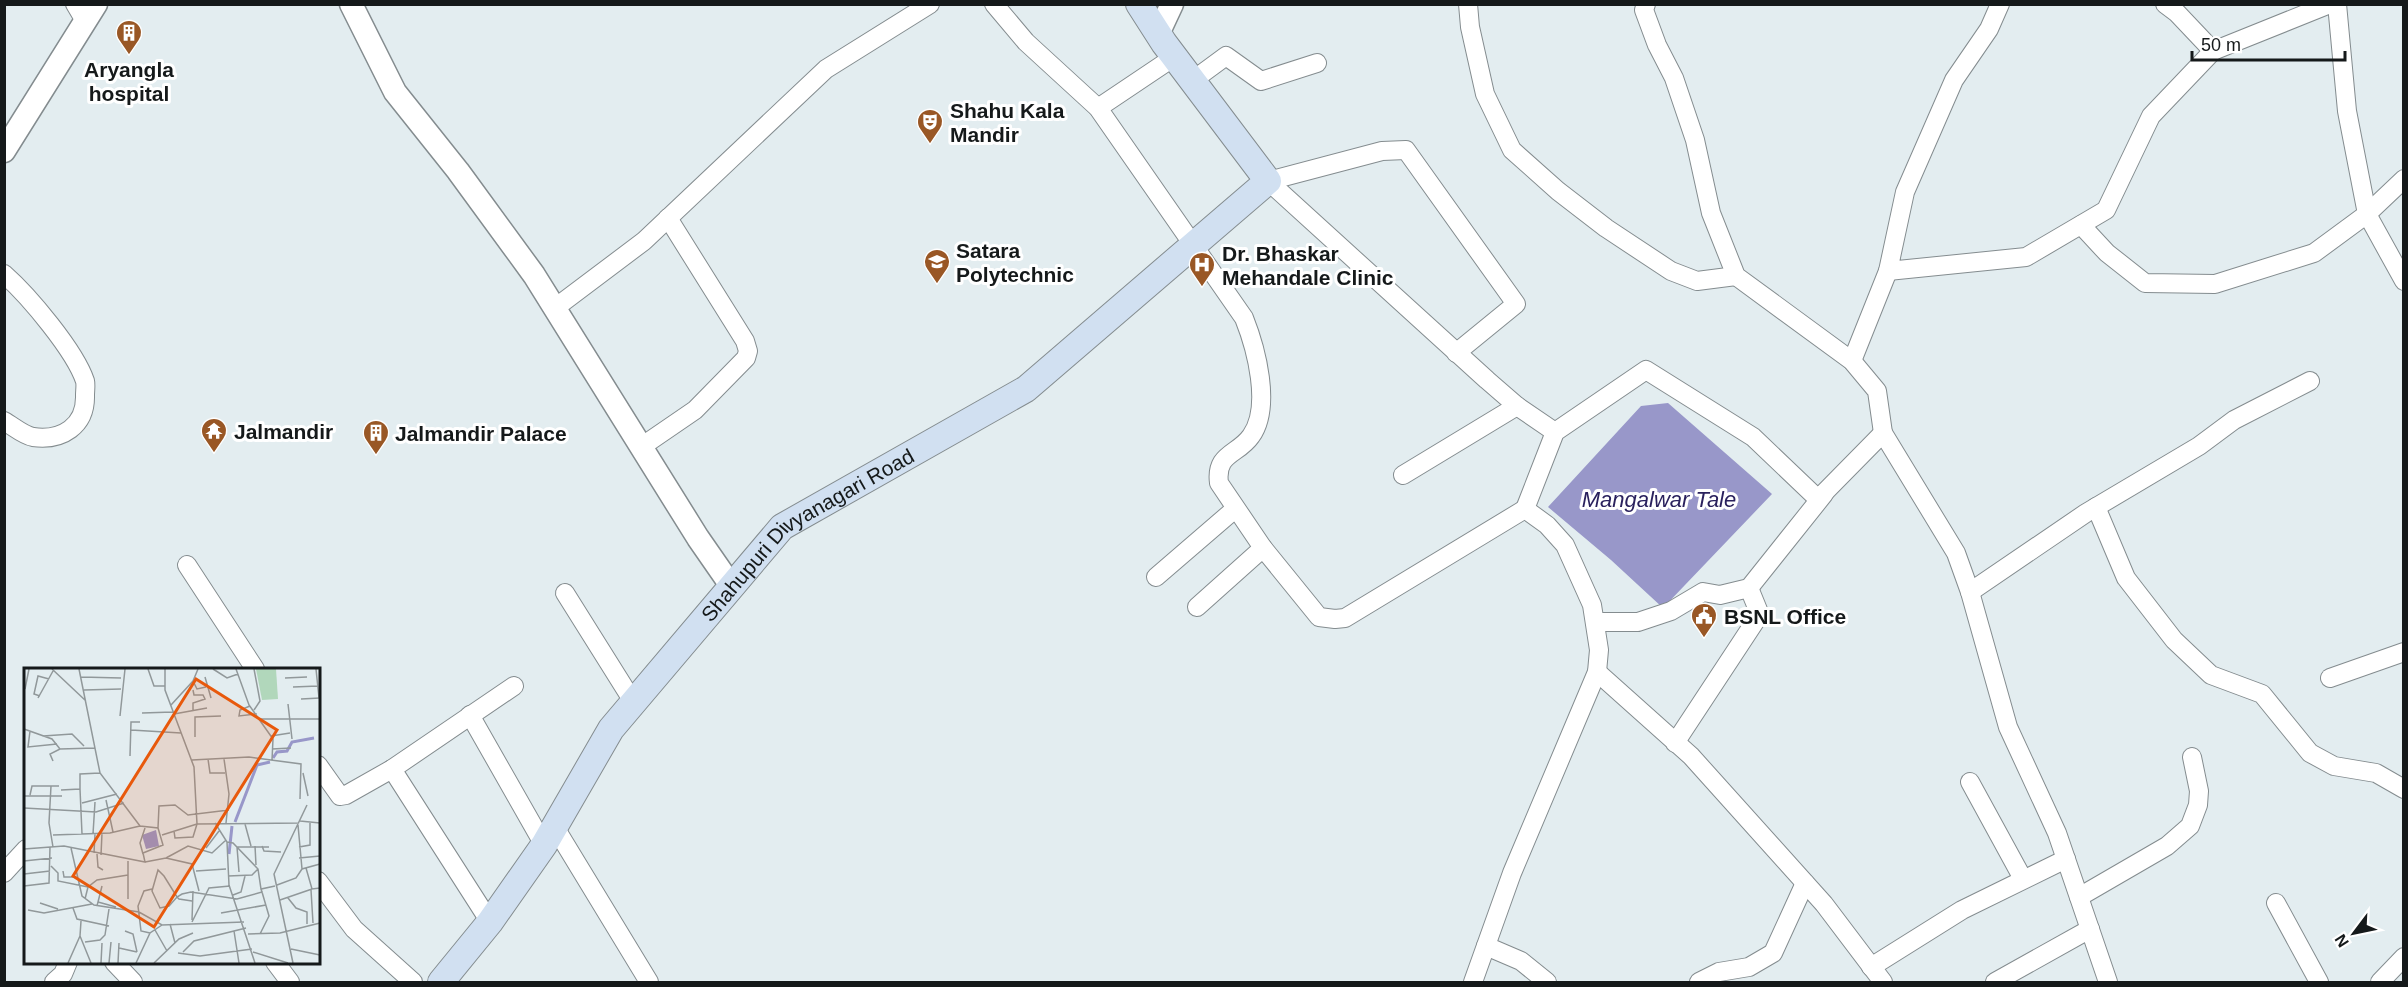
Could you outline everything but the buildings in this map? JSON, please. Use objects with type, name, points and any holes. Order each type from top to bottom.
[{"type":"main road","points":[[1139,4],[1174,57],[1268,182]]},
{"type":"main road","name":"Shahupuri Divyanagari Road","points":[[441,982],[490,922],[550,835],[611,729],[782,527],[1026,389],[1268,182]]},
{"type":"street","points":[[351,4],[395,92],[458,171],[555,308],[698,538],[732,587]]},
{"type":"street","points":[[555,308],[644,241],[826,69],[930,4]]},
{"type":"street","points":[[994,4],[1026,42],[1098,108],[1195,244],[1244,318],[1255,346],[1261,394],[1257,425],[1251,437],[1224,459],[1218,475],[1219,483],[1263,548],[1319,617],[1345,618],[1525,508],[1555,432],[1646,370],[1753,437],[1818,499],[1824,494]]},
{"type":"street","points":[[1158,34],[1172,4]]},
{"type":"street","points":[[1468,4],[1470,27],[1485,93],[1512,150],[1558,191],[1606,228],[1671,271],[1697,281],[1736,276]]},
{"type":"street","points":[[1646,4],[1644,10],[1657,45],[1674,78],[1695,140],[1711,213],[1736,276],[1852,361],[1877,391],[1883,433],[1956,554],[1970,592],[2008,727],[2057,833],[2108,982]]},
{"type":"street","points":[[1852,361],[1888,271],[1905,192],[1954,80],[1989,29],[2000,4]]},
{"type":"street","points":[[2165,4],[2177,13],[2213,51]]},
{"type":"street","points":[[1888,271],[2026,257],[2106,210],[2151,116],[2213,51],[2331,4]]},
{"type":"street","points":[[2337,4],[2348,111],[2367,214],[2403,281]]},
{"type":"street","points":[[4,151],[85,10]]},
{"type":"street","points":[[1192,81],[1226,56],[1261,81],[1317,63]]},
{"type":"street","points":[[1098,108],[1174,57]]},
{"type":"street","points":[[1268,182],[1382,151],[1406,150],[1516,304],[1456,353]]},
{"type":"street","points":[[2081,225],[2107,253],[2145,283],[2215,284],[2314,253],[2367,214],[2403,179]]},
{"type":"street","points":[[1268,182],[1456,353],[1517,406],[1555,432]]},
{"type":"street","points":[[641,447],[695,410],[746,358],[748,351],[745,340],[668,218]]},
{"type":"street","points":[[4,274],[32,301],[69,353],[86,382],[86,409],[78,423],[56,438],[30,437],[4,421]]},
{"type":"street","points":[[1970,592],[2096,507],[2199,446],[2234,420],[2310,381]]},
{"type":"street","points":[[1403,475],[1517,406]]},
{"type":"street","points":[[1596,622],[1638,622],[1671,611],[1702,592],[1720,595],[1749,588],[1824,494],[1883,433]]},
{"type":"street","points":[[2096,507],[2126,578],[2181,647],[2211,675],[2262,694],[2310,753],[2334,766],[2376,773],[2403,789]]},
{"type":"street","points":[[1473,982],[1512,873],[1597,672],[1599,650],[1592,605],[1565,545],[1547,525],[1525,508]]},
{"type":"street","points":[[1156,577],[1235,509]]},
{"type":"street","points":[[1197,607],[1263,548]]},
{"type":"street","points":[[187,565],[254,668]]},
{"type":"street","points":[[1675,743],[1758,617],[1758,610],[1749,588]]},
{"type":"street","points":[[565,593],[634,703]]},
{"type":"street","points":[[2330,678],[2403,652]]},
{"type":"street","points":[[1597,672],[1690,756],[1824,904],[1883,982]]},
{"type":"street","points":[[320,768],[340,796],[346,795],[392,769],[514,686]]},
{"type":"street","points":[[470,715],[550,835],[559,834],[649,982]]},
{"type":"street","points":[[2079,897],[2167,846],[2190,826],[2198,804],[2199,791],[2192,757]]},
{"type":"street","points":[[392,769],[490,922]]},
{"type":"street","points":[[1970,782],[2023,879]]},
{"type":"street","points":[[4,873],[23,855]]},
{"type":"street","points":[[1871,967],[1962,910],[2066,859]]},
{"type":"street","points":[[1699,982],[1719,972],[1749,968],[1773,953],[1805,883]]},
{"type":"street","points":[[320,884],[354,929],[413,982]]},
{"type":"street","points":[[2276,903],[2319,982]]},
{"type":"street","points":[[1995,982],[2090,929]]},
{"type":"street","points":[[1486,946],[1521,961],[1547,982]]},
{"type":"street","points":[[2380,982],[2403,960]]},
{"type":"street","points":[[54,982],[63,974],[68,963]]},
{"type":"street","points":[[115,963],[133,982]]},
{"type":"street","points":[[276,963],[290,982]]},
{"type":"water","name":"Mangalwar Tale","points":[[1668,403],[1772,494],[1663,608],[1548,507],[1641,406]]},
{"type":"place","name":"Aryangla hospital","points":[[129,56]]},
{"type":"place","name":"Shahu Kala Mandir","points":[[930,145]]},
{"type":"place","name":"Satara Polytechnic","points":[[937,285]]},
{"type":"place","name":"Dr. Bhaskar Mehandale Clinic","points":[[1202,288]]},
{"type":"place","name":"Jalmandir","points":[[214,454]]},
{"type":"place","name":"Jalmandir Palace","points":[[376,456]]},
{"type":"place","name":"BSNL Office","points":[[1704,639]]}]
